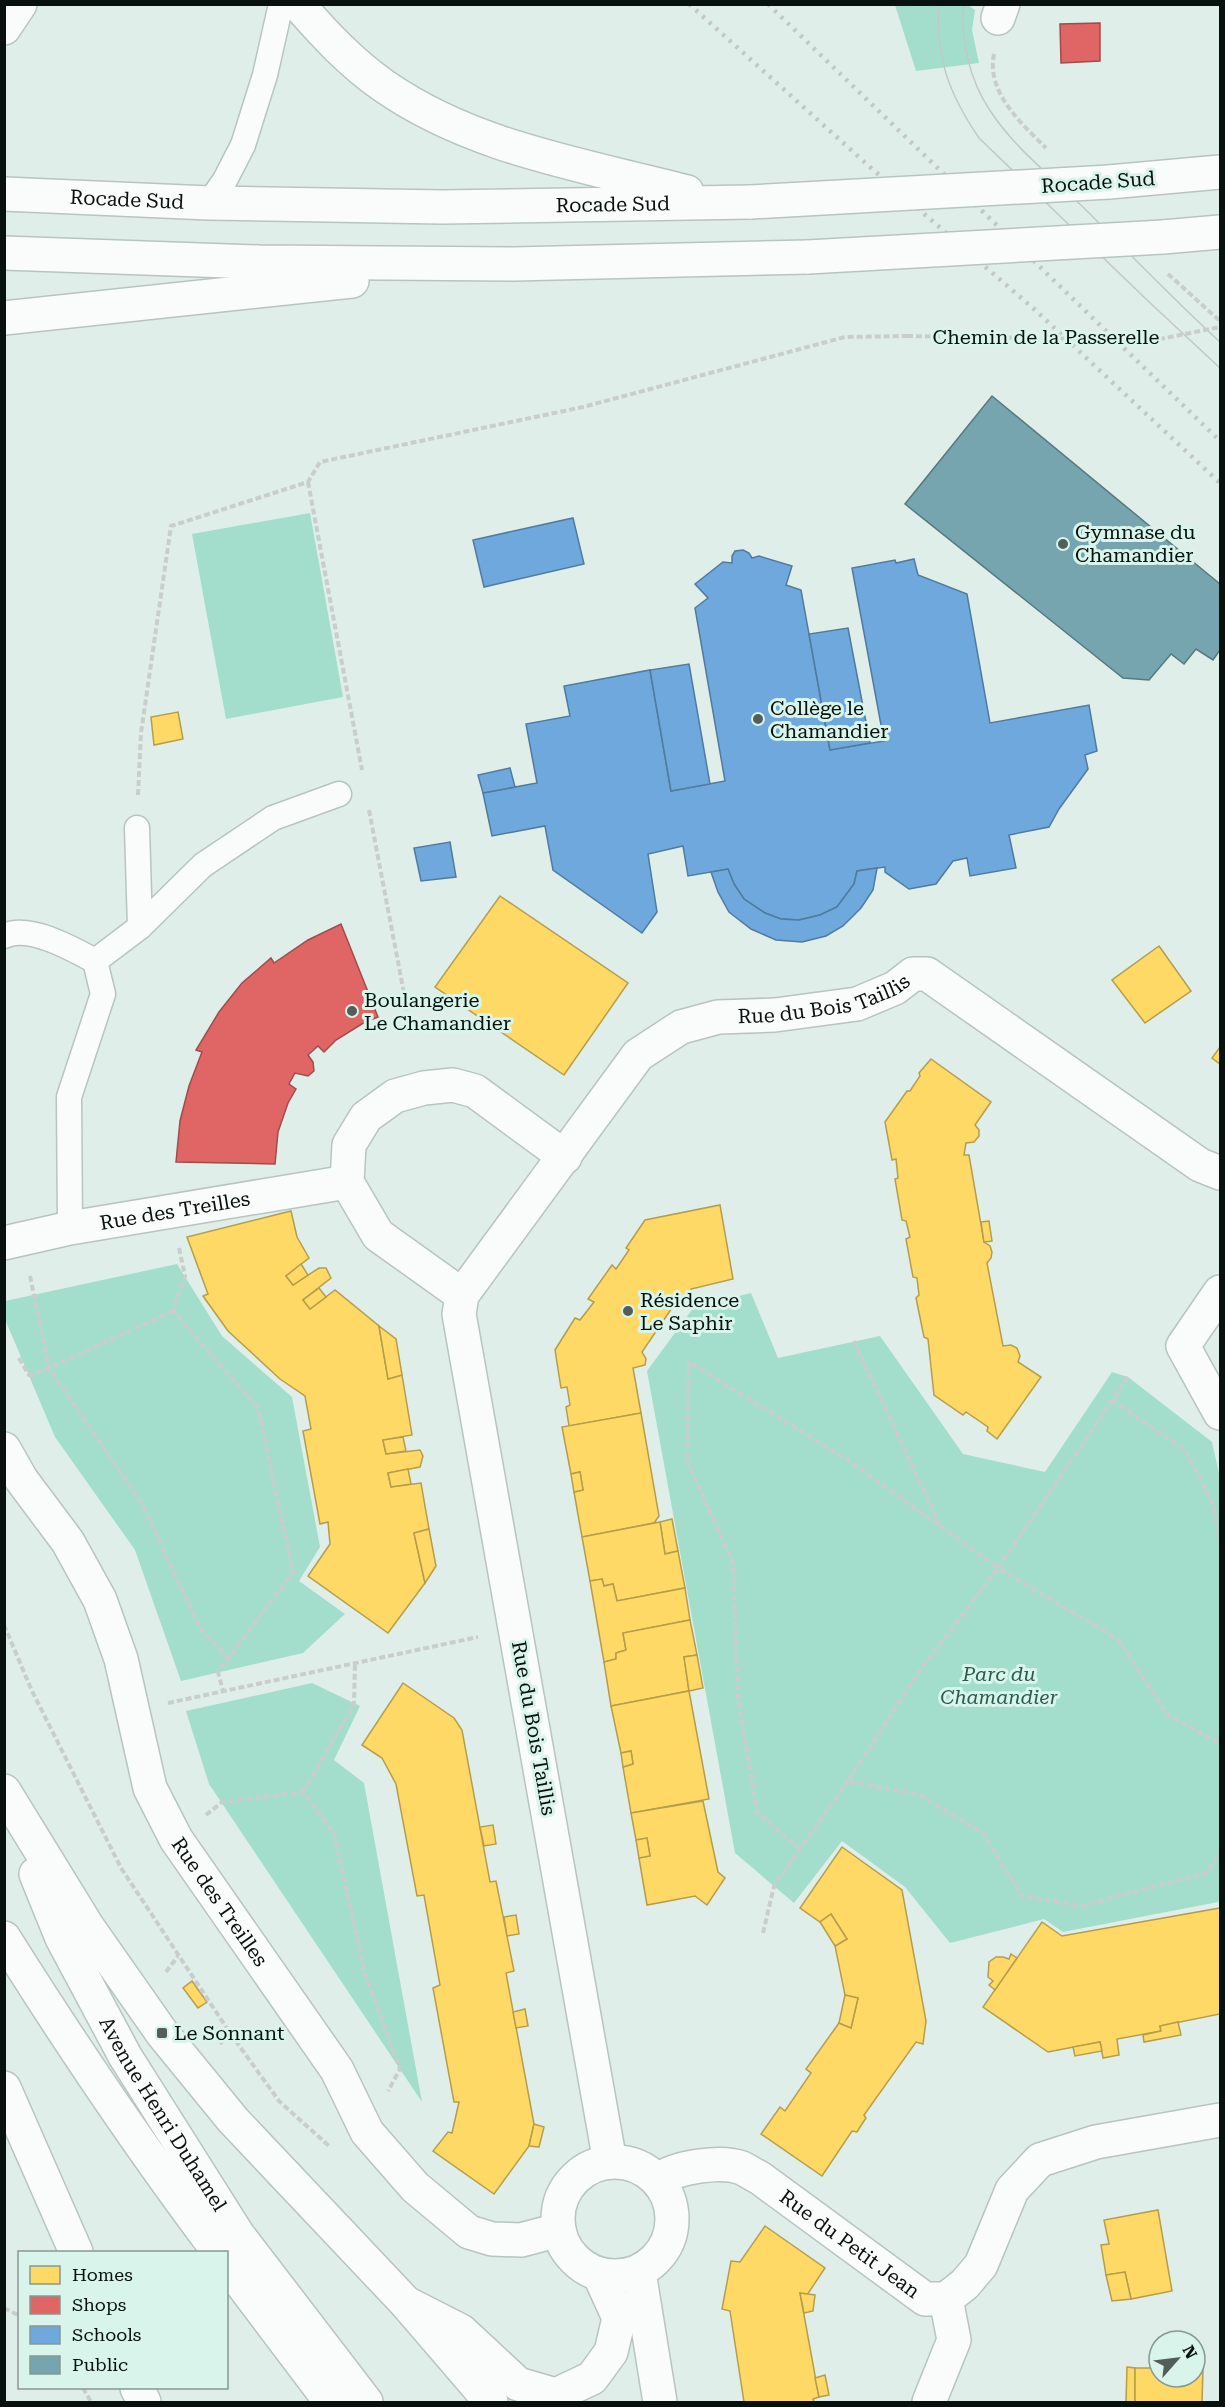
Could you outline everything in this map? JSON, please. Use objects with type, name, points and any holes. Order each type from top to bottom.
[{"type":"main road","points":[[4,28],[20,4]]},
{"type":"main road","points":[[298,4],[352,61],[385,87],[459,128],[529,152],[739,202]]},
{"type":"main road","name":"Rocade Sud","points":[[4,194],[209,203],[442,207],[739,202],[1109,183],[1221,172]]},
{"type":"main road","points":[[4,253],[259,262],[514,264],[808,257],[1221,232]]},
{"type":"main road","points":[[4,318],[514,264]]},
{"type":"main road","name":"Rue du Bois Taillis","points":[[610,2162],[459,1314],[462,1295],[638,1055],[681,1027],[718,1017],[775,1015],[857,1004],[895,987],[913,974],[927,974],[1200,1165],[1221,1173]]},
{"type":"main road","points":[[462,1295],[378,1235],[347,1182],[349,1145],[366,1117],[395,1096],[424,1088],[453,1085],[474,1091],[565,1157]]},
{"type":"main road","name":"Rue des Treilles","points":[[14,1241],[70,1228],[347,1182]]},
{"type":"main road","points":[[1221,1292],[1183,1346],[1221,1413]]},
{"type":"main road","name":"Rue des Treilles","points":[[4,1449],[21,1479],[68,1542],[100,1600],[121,1659],[150,1788],[176,1839],[337,2070],[367,2132],[415,2187],[470,2232],[492,2239],[521,2240],[559,2230]]},
{"type":"main road","points":[[4,1791],[87,1926],[162,2033],[233,2120],[406,2303],[491,2403]]},
{"type":"main road","name":"Avenue Henri Duhamel","points":[[4,1799],[62,1938],[125,2056],[238,2235],[366,2403]]},
{"type":"main road","name":"Avenue Henri Duhamel","points":[[4,1938],[67,2038],[149,2160],[217,2251]]},
{"type":"main road","points":[[4,2088],[75,2251]]},
{"type":"main road","name":"Rue du Petit Jean","points":[[658,2180],[668,2173],[686,2168],[740,2167],[760,2178],[926,2299],[946,2300],[965,2284],[981,2265],[1012,2190],[1040,2160],[1096,2142],[1221,2120]]},
{"type":"main road","points":[[610,2162],[627,2162],[644,2169],[658,2180],[668,2195],[672,2213],[671,2231],[665,2248],[654,2261],[639,2272],[620,2276],[599,2274],[581,2265],[567,2250],[559,2230],[559,2206],[569,2185],[587,2169],[610,2162]]},
{"type":"main road","points":[[228,2266],[331,2403]]},
{"type":"main road","points":[[639,2272],[660,2403]]},
{"type":"main road","points":[[406,2303],[461,2331],[518,2384],[555,2395],[592,2378],[611,2352],[619,2318],[599,2274]]},
{"type":"main road","points":[[929,2403],[954,2340],[946,2300]]},
{"type":"main road","points":[[137,2389],[144,2403]]},
{"type":"lane","points":[[209,203],[225,180],[243,145],[265,75],[281,4]]},
{"type":"lane","points":[[95,962],[140,927],[203,865],[273,818],[339,794]]},
{"type":"lane","points":[[137,828],[140,927]]},
{"type":"lane","points":[[7,938],[56,940],[95,962],[103,994],[69,1096],[70,1228]]},
{"type":"path","points":[[1000,11],[992,76],[1009,108],[1026,128]]},
{"type":"path","name":"Chemin de la Passerelle","points":[[308,482],[320,462],[583,407],[845,337],[1155,340],[1221,327]]},
{"type":"path","points":[[137,828],[141,732],[171,526],[308,482],[364,782]]},
{"type":"path","points":[[368,804],[411,1030]]},
{"type":"path","points":[[20,1358],[29,1375],[173,1311],[184,1276],[171,1212]]},
{"type":"path","points":[[14,1241],[32,1294],[49,1368],[141,1502],[201,1630],[229,1658]]},
{"type":"path","points":[[173,1311],[258,1408],[293,1572],[218,1672],[223,1691]]},
{"type":"path","points":[[854,1341],[942,1528]]},
{"type":"path","points":[[800,1849],[757,1812],[738,1698],[733,1563],[687,1461],[689,1362],[851,1462],[998,1568],[1118,1640],[1166,1713],[1221,1744]]},
{"type":"path","points":[[763,1933],[774,1886],[848,1781],[920,1670],[998,1568],[1128,1377]]},
{"type":"path","points":[[1112,1400],[1185,1450],[1212,1501],[1221,1540]]},
{"type":"path","points":[[4,1624],[32,1691],[121,1868],[230,2033],[279,2101],[339,2155]]},
{"type":"path","points":[[132,1711],[516,1629]]},
{"type":"path","points":[[303,1792],[354,1704],[355,1663]]},
{"type":"path","points":[[848,1781],[920,1795],[983,1833],[1022,1896],[1082,1906],[1208,1872],[1221,1851]]},
{"type":"path","points":[[176,1839],[222,1802],[303,1792]]},
{"type":"path","points":[[303,1792],[334,1833],[365,1974],[400,2069],[367,2132]]},
{"type":"path","points":[[163,1977],[178,1956]]},
{"type":"path","points":[[217,2047],[230,2033]]},
{"type":"path","points":[[4,2308],[18,2315]]},
{"type":"path","points":[[84,2389],[91,2403]]},
{"type":"green space","points":[[895,5],[968,5],[975,10],[972,30],[979,63],[916,71]]},
{"type":"green space","points":[[310,513],[343,697],[226,719],[192,534]]},
{"type":"green space","points":[[177,1264],[222,1336],[292,1397],[320,1547],[299,1581],[345,1614],[303,1653],[181,1681],[135,1550],[55,1437],[4,1317],[5,1301]]},
{"type":"green space","name":"Parc du Chamandier","points":[[751,1293],[778,1358],[880,1336],[963,1454],[1045,1472],[1112,1372],[1128,1377],[1212,1442],[1220,1478],[1220,1898],[1218,1902],[1063,1932],[1044,1919],[950,1943],[905,1887],[842,1841],[794,1903],[735,1853],[647,1371],[694,1307]]},
{"type":"green space","points":[[312,1683],[360,1706],[334,1760],[364,1783],[422,2102],[209,1784],[186,1711]]},
{"type":"building: Homes","points":[[178,712],[183,739],[154,745],[151,717]]},
{"type":"building: Homes","points":[[500,896],[628,983],[564,1075],[435,987]]},
{"type":"building: Homes","points":[[1159,946],[1191,991],[1145,1023],[1112,980]]},
{"type":"building: Homes","points":[[1220,1047],[1220,1064],[1212,1058]]},
{"type":"building: Homes","points":[[931,1059],[991,1102],[975,1125],[979,1130],[979,1136],[974,1142],[966,1143],[964,1155],[969,1155],[984,1242],[990,1246],[992,1252],[987,1263],[1003,1346],[1011,1345],[1017,1348],[1020,1356],[1018,1362],[1041,1377],[997,1439],[987,1431],[988,1427],[966,1412],[963,1415],[934,1395],[928,1339],[924,1337],[916,1298],[919,1295],[917,1278],[913,1277],[906,1239],[910,1237],[906,1221],[902,1220],[895,1179],[898,1178],[896,1159],[892,1160],[885,1122],[907,1091],[910,1091],[920,1076],[919,1073]]},
{"type":"building: Homes","name":"Résidence Le Saphir","points":[[720,1205],[733,1279],[691,1289],[692,1296],[689,1302],[683,1305],[676,1302],[642,1352],[646,1359],[645,1365],[633,1368],[641,1413],[569,1426],[566,1407],[570,1405],[567,1387],[561,1388],[555,1350],[575,1318],[580,1320],[594,1302],[588,1299],[612,1265],[616,1269],[629,1250],[626,1248],[645,1220]]},
{"type":"building: Homes","points":[[291,1211],[297,1237],[309,1258],[286,1276],[293,1285],[319,1268],[326,1268],[331,1278],[303,1300],[310,1309],[335,1290],[379,1326],[388,1379],[402,1375],[412,1435],[383,1440],[386,1454],[420,1450],[423,1456],[420,1467],[388,1473],[391,1487],[421,1483],[429,1529],[414,1533],[425,1583],[388,1633],[308,1576],[330,1544],[328,1522],[320,1524],[303,1431],[311,1429],[305,1396],[280,1379],[228,1331],[203,1296],[208,1294],[187,1237]]},
{"type":"building: Homes","points":[[989,1221],[992,1241],[984,1242],[981,1222]]},
{"type":"building: Homes","points":[[301,1264],[308,1275],[293,1285],[286,1276]]},
{"type":"building: Homes","points":[[319,1288],[326,1297],[310,1309],[303,1300]]},
{"type":"building: Homes","points":[[379,1326],[396,1339],[402,1375],[388,1379]]},
{"type":"building: Homes","points":[[641,1413],[659,1516],[654,1523],[582,1537],[574,1492],[583,1490],[580,1472],[571,1474],[562,1427]]},
{"type":"building: Homes","points":[[403,1437],[406,1451],[386,1454],[383,1440]]},
{"type":"building: Homes","points":[[408,1469],[411,1484],[391,1487],[388,1473]]},
{"type":"building: Homes","points":[[580,1472],[583,1490],[574,1492],[571,1474]]},
{"type":"building: Homes","points":[[672,1519],[678,1551],[665,1554],[660,1522]]},
{"type":"building: Homes","points":[[660,1522],[665,1554],[678,1551],[685,1588],[617,1601],[613,1584],[604,1586],[602,1579],[590,1581],[582,1537]]},
{"type":"building: Homes","points":[[429,1529],[436,1566],[425,1583],[414,1533]]},
{"type":"building: Homes","points":[[602,1579],[604,1586],[613,1584],[617,1601],[685,1588],[690,1620],[623,1633],[626,1650],[616,1653],[616,1659],[604,1662],[590,1581]]},
{"type":"building: Homes","points":[[690,1620],[697,1655],[684,1657],[689,1691],[611,1706],[604,1662],[616,1659],[616,1653],[626,1650],[623,1633]]},
{"type":"building: Homes","points":[[697,1655],[703,1688],[689,1691],[684,1657]]},
{"type":"building: Homes","points":[[403,1683],[454,1718],[462,1730],[490,1882],[496,1881],[514,1971],[506,1973],[534,2124],[529,2146],[494,2194],[433,2151],[448,2132],[452,2133],[459,2102],[454,2102],[433,1988],[440,1985],[424,1895],[417,1896],[396,1784],[382,1758],[362,1745]]},
{"type":"building: Homes","points":[[689,1691],[709,1799],[631,1813],[623,1767],[633,1764],[631,1751],[621,1753],[611,1706]]},
{"type":"building: Homes","points":[[631,1751],[633,1764],[623,1767],[621,1753]]},
{"type":"building: Homes","points":[[703,1801],[718,1872],[725,1878],[707,1905],[695,1896],[647,1905],[639,1858],[650,1856],[647,1838],[636,1840],[631,1813]]},
{"type":"building: Homes","points":[[493,1825],[496,1844],[484,1846],[480,1827]]},
{"type":"building: Homes","points":[[647,1838],[650,1856],[639,1858],[636,1840]]},
{"type":"building: Homes","points":[[842,1847],[902,1890],[926,2021],[923,2044],[916,2042],[864,2115],[866,2118],[857,2132],[852,2131],[822,2176],[761,2134],[780,2107],[785,2111],[811,2073],[806,2069],[839,2023],[851,2028],[858,1998],[845,1995],[835,1946],[847,1939],[831,1914],[820,1922],[800,1908]]},
{"type":"building: Homes","points":[[1220,1908],[1220,2014],[1160,2026],[1161,2031],[1117,2039],[1119,2055],[1103,2058],[1100,2042],[1048,2052],[983,2007],[1042,1922],[1062,1936]]},
{"type":"building: Homes","points":[[831,1914],[847,1939],[835,1946],[820,1922]]},
{"type":"building: Homes","points":[[516,1915],[519,1934],[507,1936],[504,1917]]},
{"type":"building: Homes","points":[[1011,1954],[1017,1958],[995,1990],[989,1985],[993,1981],[988,1977],[989,1962],[996,1957],[1009,1959]]},
{"type":"building: Homes","points":[[192,1981],[207,2002],[198,2008],[183,1988]]},
{"type":"building: Homes","points":[[845,1995],[858,1998],[851,2028],[839,2023]]},
{"type":"building: Homes","points":[[525,2009],[528,2026],[516,2028],[513,2012]]},
{"type":"building: Homes","points":[[1178,2022],[1181,2035],[1144,2042],[1143,2035],[1161,2031],[1160,2026]]},
{"type":"building: Homes","points":[[1100,2042],[1102,2051],[1075,2056],[1073,2047]]},
{"type":"building: Homes","points":[[534,2124],[544,2127],[539,2147],[529,2146]]},
{"type":"building: Homes","points":[[1158,2210],[1172,2291],[1131,2299],[1125,2272],[1106,2275],[1101,2245],[1109,2244],[1104,2220]]},
{"type":"building: Homes","points":[[765,2226],[825,2268],[807,2295],[800,2293],[819,2397],[813,2399],[814,2402],[744,2402],[730,2311],[722,2309],[731,2261],[740,2262]]},
{"type":"building: Homes","points":[[1125,2272],[1131,2299],[1112,2301],[1106,2275]]},
{"type":"building: Homes","points":[[800,2293],[815,2295],[813,2311],[804,2313]]},
{"type":"building: Homes","points":[[1127,2367],[1135,2368],[1135,2402],[1126,2402]]},
{"type":"building: Homes","points":[[1135,2368],[1147,2368],[1147,2389],[1202,2389],[1202,2402],[1135,2402]]},
{"type":"building: Homes","points":[[825,2375],[829,2395],[819,2397],[815,2378]]},
{"type":"building: Shops","points":[[1100,23],[1100,61],[1061,63],[1060,24]]},
{"type":"building: Shops","points":[[341,924],[378,1017],[365,1022],[336,1040],[324,1052],[318,1046],[308,1055],[313,1062],[314,1071],[308,1076],[295,1073],[289,1084],[296,1089],[288,1103],[278,1132],[275,1164],[176,1162],[180,1121],[189,1086],[202,1052],[196,1050],[219,1012],[242,983],[271,958],[274,963],[308,940]]},
{"type":"building: Schools","points":[[573,518],[584,564],[484,587],[473,540]]},
{"type":"building: Schools","points":[[743,550],[752,558],[759,556],[792,566],[786,585],[801,590],[830,750],[884,741],[852,568],[895,560],[896,563],[914,559],[918,575],[967,594],[990,723],[1089,705],[1097,751],[1085,755],[1088,769],[1049,827],[1009,835],[1016,868],[970,876],[967,858],[953,861],[936,884],[909,889],[885,872],[885,867],[857,871],[854,884],[837,907],[820,915],[799,920],[781,919],[765,913],[744,899],[728,869],[688,876],[683,846],[648,854],[657,912],[642,933],[553,870],[545,826],[492,836],[483,793],[537,783],[526,724],[570,716],[564,686],[650,670],[671,791],[725,781],[695,608],[708,598],[695,584],[723,562],[732,563],[735,551]]},
{"type":"building: Schools","points":[[848,628],[870,743],[830,750],[809,634]]},
{"type":"building: Schools","points":[[689,664],[710,784],[671,791],[650,670]]},
{"type":"building: Schools","points":[[510,768],[515,787],[483,793],[478,775]]},
{"type":"building: Schools","points":[[450,842],[456,877],[421,881],[414,848]]},
{"type":"building: Schools","points":[[877,868],[873,890],[861,908],[843,926],[826,936],[802,942],[776,940],[751,929],[729,912],[718,892],[711,872],[728,869],[744,899],[765,913],[781,919],[799,920],[820,915],[837,907],[854,884],[857,871]]},
{"type":"building: Public","name":"Gymnase du Chamandier","points":[[992,396],[1220,584],[1220,650],[1213,660],[1196,649],[1184,664],[1171,654],[1149,680],[1123,678],[905,504]]},
{"type":"tram line","points":[[939,4],[939,41],[946,74],[960,106],[979,138],[1220,368]]},
{"type":"tram line","points":[[964,4],[965,45],[972,73],[982,98],[999,123],[1034,161],[1220,342]]},
{"type":"railway","points":[[689,4],[870,167],[1034,309],[1220,483]]},
{"type":"railway","points":[[768,4],[1220,441]]},
{"type":"place","name":"Gymnase du Chamandier","points":[[1063,544]]},
{"type":"place","name":"Collège le Chamandier","points":[[758,719]]},
{"type":"place","name":"Boulangerie Le Chamandier","points":[[352,1011]]},
{"type":"place","name":"Résidence Le Saphir","points":[[628,1311]]},
{"type":"place","name":"Le Sonnant","points":[[162,2033]]}]
